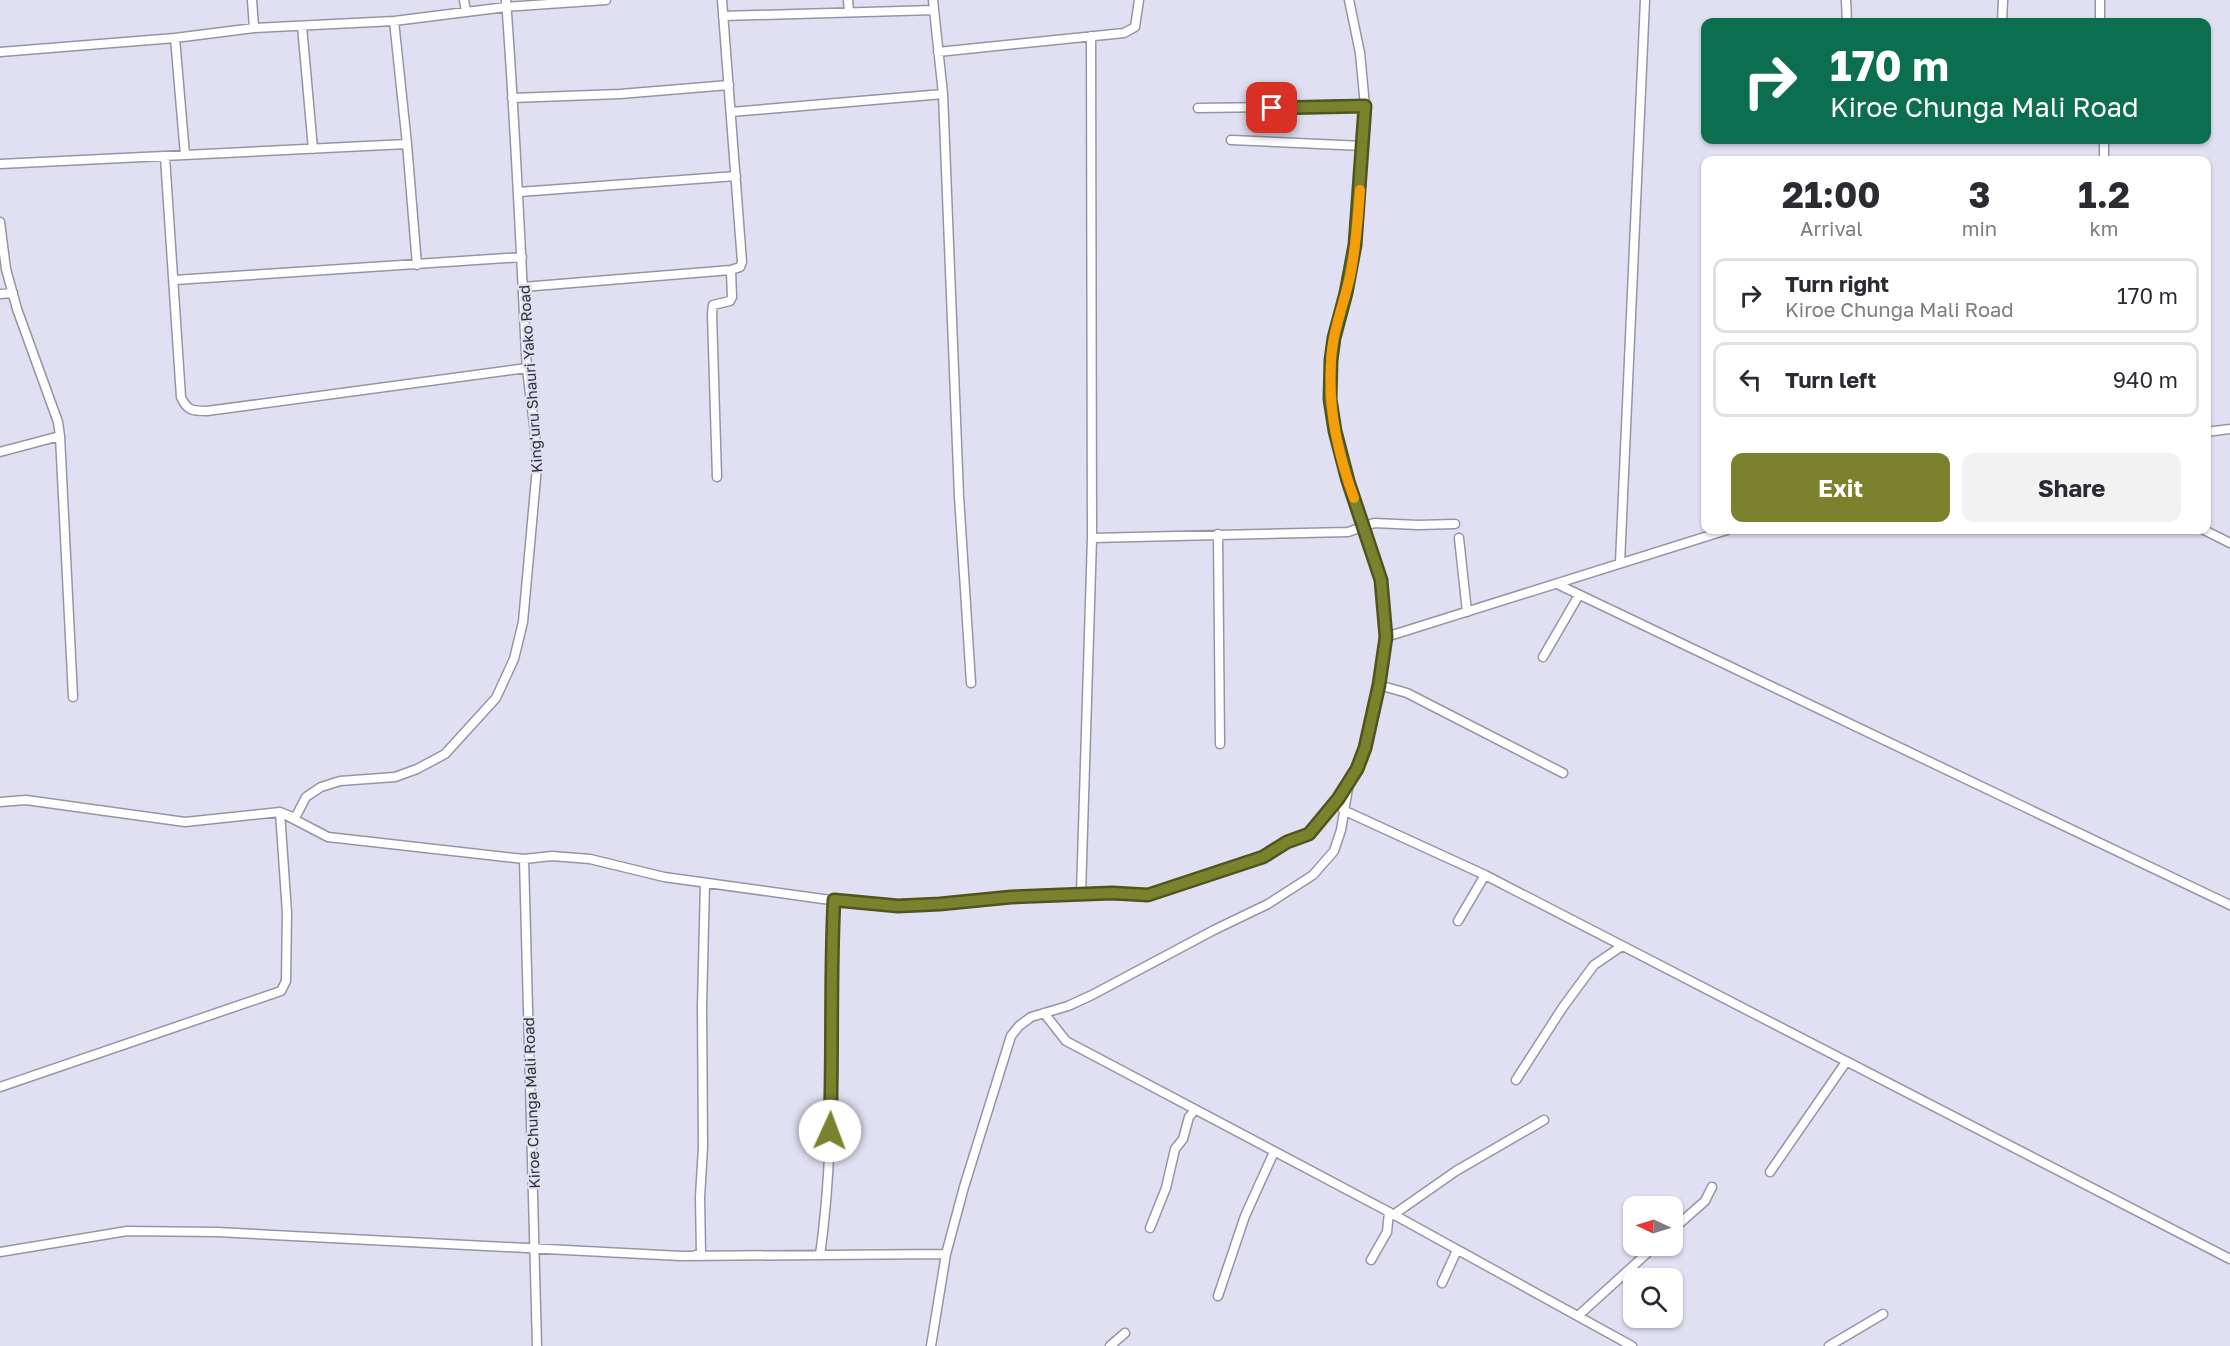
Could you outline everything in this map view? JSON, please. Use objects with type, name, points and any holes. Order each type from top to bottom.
[{"type":"street","points":[[252,0],[255,28]]},
{"type":"street","points":[[465,0],[466,11]]},
{"type":"street","points":[[0,52],[175,38],[255,28],[394,21],[506,3],[606,0]]},
{"type":"street","points":[[523,287],[731,270],[740,267],[742,262],[722,0]]},
{"type":"street","points":[[848,0],[849,12]]},
{"type":"street","points":[[933,0],[943,94],[959,496],[972,683]]},
{"type":"street","points":[[939,52],[1131,30],[1138,20],[1139,0]]},
{"type":"street","points":[[0,802],[26,800],[185,822],[280,812],[328,837],[524,859],[552,856],[590,859],[664,877],[834,900],[898,906],[1011,897],[1081,894],[1148,895],[1263,857],[1287,842],[1309,834],[1338,799],[1357,769],[1365,748],[1379,685],[1386,637],[1381,580],[1348,481],[1335,431],[1330,381],[1334,338],[1355,245],[1365,106],[1360,53],[1349,0]]},
{"type":"street","points":[[1620,563],[1645,0]]},
{"type":"street","points":[[1846,0],[1847,18]]},
{"type":"street","points":[[2002,18],[2003,0]]},
{"type":"street","points":[[2100,0],[2100,18]]},
{"type":"street","name":"King'uru Shauri Yako Road","points":[[280,812],[295,818],[306,797],[321,787],[340,781],[395,777],[417,769],[445,754],[495,698],[514,659],[523,622],[537,485],[537,448],[527,368],[519,192],[506,3]]},
{"type":"street","points":[[723,16],[934,10]]},
{"type":"street","points":[[394,21],[417,265]]},
{"type":"street","points":[[302,26],[313,149]]},
{"type":"street","points":[[1081,894],[1092,538],[1091,36]]},
{"type":"street","points":[[175,38],[184,155]]},
{"type":"street","points":[[512,98],[620,94],[729,85]]},
{"type":"street","points":[[731,112],[943,94]]},
{"type":"street","points":[[1198,108],[1365,106]]},
{"type":"street","points":[[1231,140],[1363,146]]},
{"type":"street","points":[[0,164],[407,144]]},
{"type":"street","points":[[165,157],[181,396],[185,407],[193,411],[527,368]]},
{"type":"street","points":[[519,192],[736,176]]},
{"type":"street","points":[[0,222],[6,269],[12,293],[58,422],[74,697]]},
{"type":"street","points":[[175,280],[522,257]]},
{"type":"street","points":[[717,477],[712,314],[713,305],[730,301],[732,297],[731,270]]},
{"type":"street","points":[[0,294],[12,293]]},
{"type":"street","points":[[2211,431],[2230,429]]},
{"type":"street","points":[[0,452],[60,436]]},
{"type":"street","points":[[1092,538],[1348,532],[1374,523],[1455,524]]},
{"type":"street","points":[[1218,534],[1220,744]]},
{"type":"street","points":[[1386,637],[1714,534]]},
{"type":"street","points":[[2211,534],[2230,543]]},
{"type":"street","points":[[1459,538],[1467,612]]},
{"type":"street","points":[[1557,584],[2230,905]]},
{"type":"street","points":[[1543,657],[1579,595]]},
{"type":"street","points":[[1379,685],[1407,693],[1563,773]]},
{"type":"street","points":[[931,1346],[946,1254],[964,1187],[1011,1036],[1031,1017],[1068,1006],[1092,995],[1268,904],[1312,875],[1334,851],[1341,830],[1350,779]]},
{"type":"street","points":[[1343,810],[1485,875],[2230,1259]]},
{"type":"street","points":[[0,1087],[281,991],[286,981],[287,913],[280,812]]},
{"type":"street","name":"Kiroe Chunga Mali Road","points":[[524,859],[537,1346]]},
{"type":"street","points":[[1458,921],[1485,875]]},
{"type":"street","points":[[693,1256],[701,1254],[705,883]]},
{"type":"street","points":[[820,1255],[826,1216],[831,1106],[833,1027],[831,973],[834,900]]},
{"type":"street","points":[[1516,1080],[1563,1007],[1594,965],[1622,946]]},
{"type":"street","points":[[1044,1014],[1066,1041],[1391,1214],[1632,1346]]},
{"type":"street","points":[[1770,1172],[1846,1062]]},
{"type":"street","points":[[1150,1228],[1166,1188],[1175,1149],[1183,1139],[1189,1118],[1195,1110]]},
{"type":"street","points":[[1371,1260],[1387,1232],[1391,1214],[1456,1171],[1544,1120]]},
{"type":"street","points":[[1218,1296],[1245,1216],[1274,1152]]},
{"type":"street","points":[[1683,1220],[1705,1201],[1713,1187]]},
{"type":"street","points":[[0,1252],[127,1231],[217,1232],[693,1256],[946,1254]]},
{"type":"street","points":[[1442,1283],[1457,1250]]},
{"type":"street","points":[[1578,1316],[1644,1256]]},
{"type":"street","points":[[1829,1346],[1883,1314]]},
{"type":"street","points":[[1110,1346],[1125,1333]]},
{"type":"slow traffic","points":[[1354,498],[1335,431],[1330,381],[1334,338],[1355,245],[1360,190]]},
{"type":"route","points":[[830,1131],[834,900],[898,906],[1011,897],[1112,893],[1148,895],[1263,857],[1287,842],[1309,834],[1338,799],[1357,769],[1370,726],[1386,637],[1381,580],[1348,481],[1335,431],[1330,381],[1334,338],[1355,245],[1361,188],[1365,106],[1272,108]]}]
